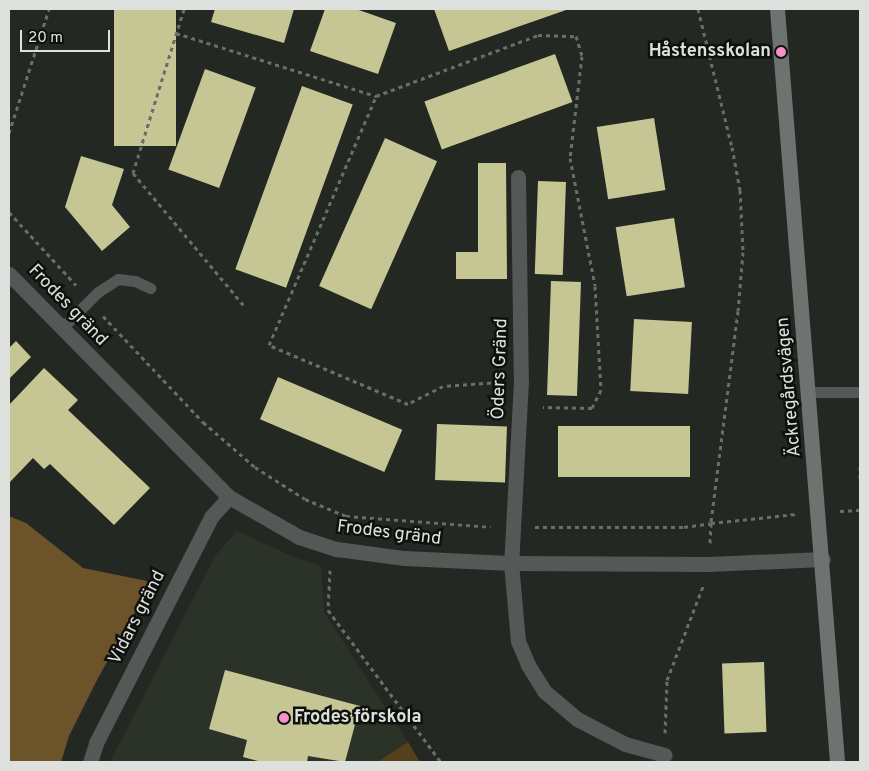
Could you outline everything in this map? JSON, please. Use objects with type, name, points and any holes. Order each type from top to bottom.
[{"type":"street","name":"Äckregårdsvägen","points":[[777,9],[823,559],[837,762]]},
{"type":"street","name":"Öders Gränd","points":[[518,177],[521,381],[511,563],[518,641],[544,691],[578,720],[625,744],[665,755]]},
{"type":"street","name":"Frodes gränd","points":[[9,274],[229,497],[299,537],[337,549],[404,558],[511,563],[708,564],[823,559]]},
{"type":"street","name":"Vidars gränd","points":[[90,762],[96,743],[211,517],[229,497]]},
{"type":"lane","points":[[62,328],[90,301],[118,279],[135,281],[150,288]]},
{"type":"lane","points":[[809,392],[860,392]]},
{"type":"path","points":[[9,134],[49,9]]},
{"type":"path","points":[[184,9],[134,173],[246,308]]},
{"type":"path","points":[[665,755],[667,680],[704,585],[708,564],[711,523],[738,311],[743,252],[740,190],[734,156],[698,9]]},
{"type":"path","points":[[176,33],[376,96],[538,35],[576,36],[582,56],[570,158],[595,286],[601,390],[592,408],[520,405]]},
{"type":"path","points":[[376,96],[269,345],[408,404],[443,386],[521,381]]},
{"type":"path","points":[[9,212],[203,422],[255,467],[305,499],[346,516],[512,527],[684,527],[860,510]]},
{"type":"path","points":[[860,467],[860,481]]},
{"type":"path","points":[[346,516],[330,567],[328,610],[441,762]]},
{"type":"shaded area","points":[[9,516],[26,523],[83,568],[152,582],[98,678],[69,736],[61,762],[9,762]]},
{"type":"shaded area","points":[[237,531],[296,558],[321,566],[324,612],[408,742],[377,762],[110,762],[215,556]]},
{"type":"shaded area","points":[[408,742],[420,762],[377,762]]},
{"type":"building","points":[[114,9],[176,9],[176,146],[114,146]]},
{"type":"building","points":[[215,9],[294,9],[284,43],[211,22]]},
{"type":"building","points":[[325,9],[356,9],[396,23],[378,74],[310,51]]},
{"type":"building","points":[[434,9],[569,9],[449,51]]},
{"type":"building","points":[[555,54],[572,102],[442,149],[424,102]]},
{"type":"building","points":[[205,69],[256,87],[219,188],[168,170]]},
{"type":"building","points":[[302,86],[353,104],[286,288],[235,269]]},
{"type":"building","points":[[654,118],[665,190],[608,199],[597,127]]},
{"type":"building","points":[[385,138],[437,161],[371,309],[319,286]]},
{"type":"building","points":[[81,156],[124,169],[112,205],[130,227],[102,251],[65,207]]},
{"type":"building","points":[[478,163],[506,163],[507,279],[456,279],[456,252],[478,252]]},
{"type":"building","points":[[538,181],[566,182],[563,275],[535,274]]},
{"type":"building","points":[[674,218],[685,287],[627,296],[616,227]]},
{"type":"building","points":[[551,281],[581,282],[577,396],[547,395]]},
{"type":"building","points":[[634,319],[692,322],[688,394],[630,391]]},
{"type":"building","points":[[16,341],[31,357],[10,378],[9,348]]},
{"type":"building","points":[[44,368],[78,400],[68,410],[150,488],[114,525],[50,464],[44,469],[33,458],[9,483],[9,405]]},
{"type":"building","points":[[278,377],[402,430],[384,472],[260,419]]},
{"type":"building","points":[[437,424],[507,426],[505,482],[435,480]]},
{"type":"building","points":[[558,426],[690,426],[690,477],[558,477]]},
{"type":"building","points":[[764,662],[766,732],[724,733],[722,663]]},
{"type":"building","name":"Frodes förskola","points":[[225,670],[360,706],[345,762],[308,756],[307,762],[262,762],[243,757],[247,740],[209,729]]},
{"type":"place","name":"Håstensskolan","points":[[781,52]]},
{"type":"place","name":"Frodes förskola","points":[[284,718]]}]
